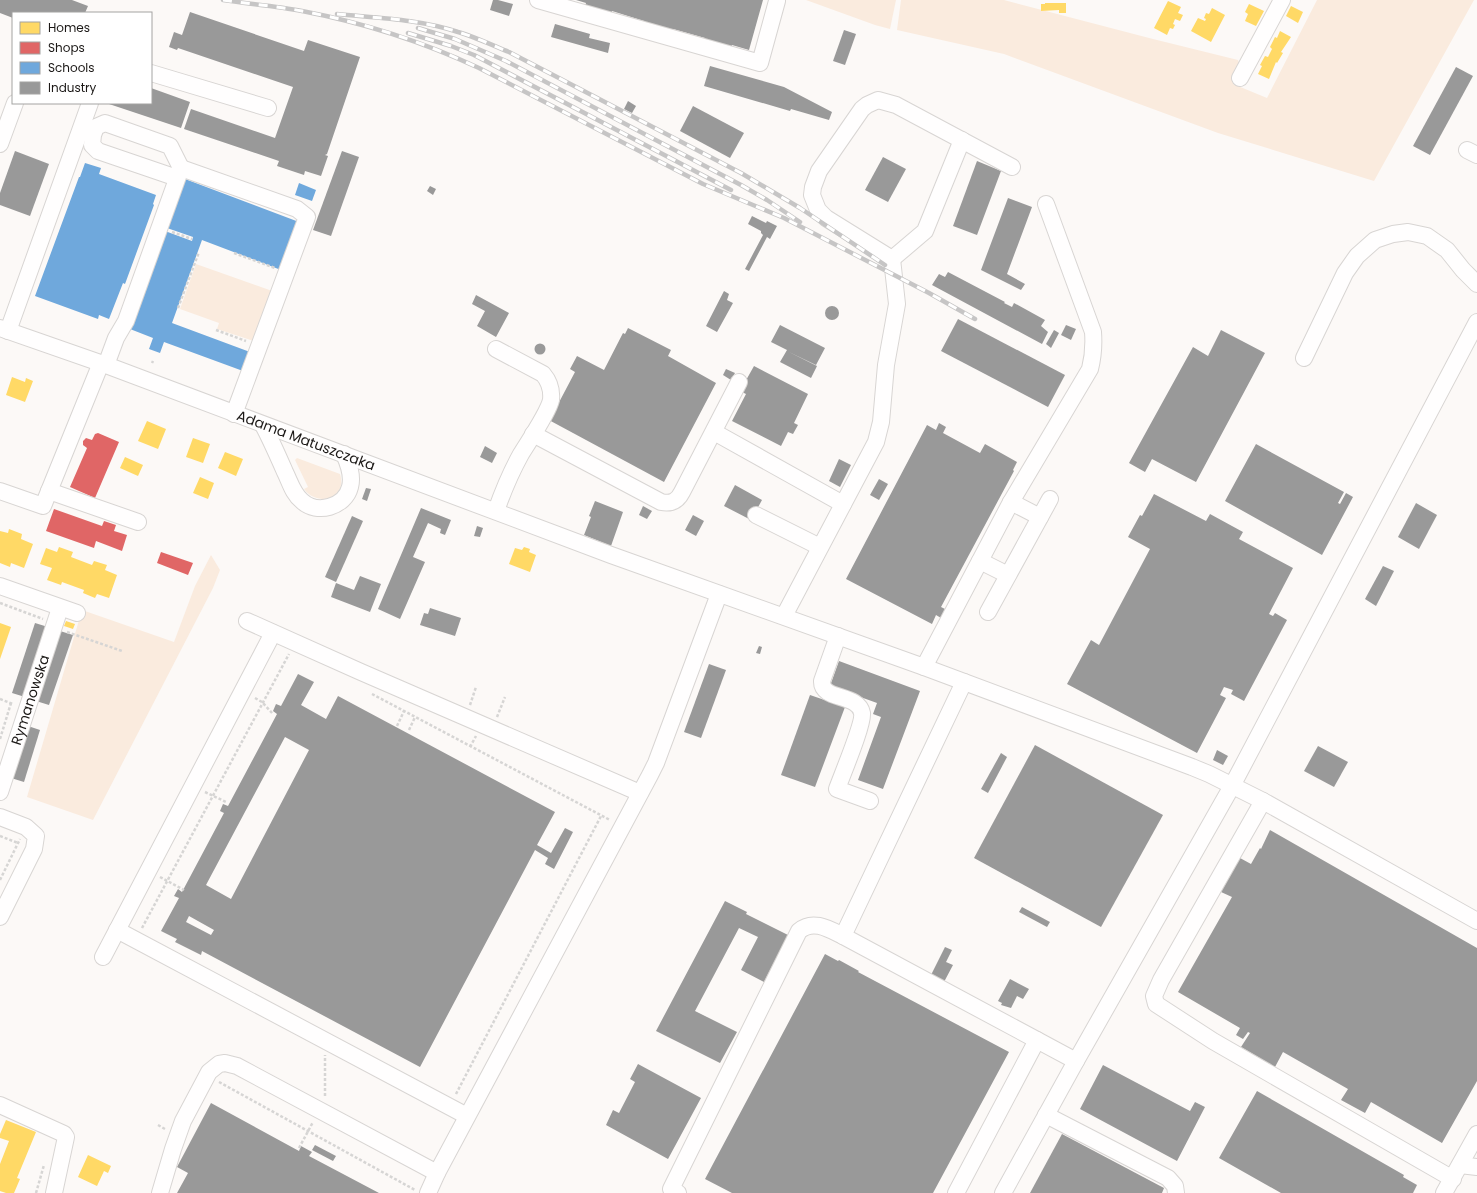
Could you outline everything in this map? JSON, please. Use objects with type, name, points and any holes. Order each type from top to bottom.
[{"type":"street","points":[[538,0],[760,63],[778,2]]},
{"type":"street","points":[[1240,78],[1282,0]]},
{"type":"street","points":[[152,73],[268,108]]},
{"type":"street","points":[[892,259],[826,218],[818,210],[812,195],[813,187],[819,171],[862,110],[872,102],[878,100],[896,105],[1012,167]]},
{"type":"street","points":[[0,144],[15,104]]},
{"type":"street","points":[[4,329],[90,104]]},
{"type":"street","points":[[0,491],[43,506],[104,364],[126,321],[179,173],[170,146],[105,123],[96,127],[93,135],[92,145],[98,151],[179,173],[297,209],[307,217],[234,414]]},
{"type":"street","points":[[892,259],[925,231],[962,140]]},
{"type":"street","points":[[924,667],[1012,502],[1090,369],[1093,359],[1093,332],[1046,204]]},
{"type":"street","points":[[1304,358],[1345,273],[1357,256],[1375,240],[1393,234],[1408,232],[1427,236],[1447,250],[1463,270],[1477,284]]},
{"type":"street","points":[[784,616],[876,442],[879,433],[886,365],[897,304],[892,259]]},
{"type":"street","points":[[1004,1193],[1076,1061],[1232,786],[1477,322]]},
{"type":"street","name":"Adama Matuszczaka","points":[[4,329],[104,364],[611,555],[924,667],[1192,767],[1264,801],[1477,921]]},
{"type":"street","points":[[496,349],[543,374],[550,386],[551,392],[549,406],[505,487],[496,511]]},
{"type":"street","points":[[533,434],[661,502],[674,502],[679,498],[739,382]]},
{"type":"street","points":[[263,424],[292,488],[303,502],[309,506],[317,508],[331,506],[338,503],[348,494],[351,480],[344,454]]},
{"type":"street","points":[[714,432],[843,504]]},
{"type":"street","points":[[49,491],[138,522]]},
{"type":"street","points":[[988,612],[1050,499]]},
{"type":"street","points":[[1012,502],[1040,517]]},
{"type":"street","points":[[756,515],[820,547]]},
{"type":"street","points":[[980,561],[1008,575]]},
{"type":"street","points":[[0,586],[77,613]]},
{"type":"street","points":[[423,1192],[437,1173],[656,763],[719,594]]},
{"type":"street","name":"Rymanowska","points":[[0,792],[60,608]]},
{"type":"street","points":[[248,621],[640,794]]},
{"type":"street","points":[[103,957],[273,633]]},
{"type":"street","points":[[838,636],[822,681],[822,685],[826,691],[855,702],[860,706],[862,719],[837,789],[870,801]]},
{"type":"street","points":[[843,936],[964,682]]},
{"type":"street","points":[[1264,801],[1161,980],[1154,996],[1156,1004],[1213,1042],[1456,1172],[1477,1167]]},
{"type":"street","points":[[0,818],[26,827],[36,836],[34,850],[0,915]]},
{"type":"street","points":[[678,1193],[671,1190],[799,931],[804,927],[813,925],[823,926],[1076,1061]]},
{"type":"street","points":[[117,930],[467,1116]]},
{"type":"street","points":[[956,1193],[1037,1040]]},
{"type":"street","points":[[160,1193],[183,1121],[209,1072],[219,1064],[225,1063],[237,1066],[437,1173]]},
{"type":"street","points":[[0,1105],[64,1134],[66,1137],[54,1193]]},
{"type":"street","points":[[1046,1115],[1168,1178],[1176,1186],[1176,1193]]},
{"type":"street","points":[[1444,1193],[1477,1134]]},
{"type":"path","points":[[160,227],[192,239]]},
{"type":"path","points":[[178,308],[199,252]]},
{"type":"path","points":[[234,253],[286,272]]},
{"type":"path","points":[[216,330],[253,344]]},
{"type":"path","points":[[136,940],[290,650],[293,641]]},
{"type":"path","points":[[468,709],[476,687]]},
{"type":"path","points":[[243,690],[262,702],[273,714]]},
{"type":"path","points":[[367,691],[615,823]]},
{"type":"path","points":[[0,739],[11,703]]},
{"type":"path","points":[[397,726],[404,711]]},
{"type":"path","points":[[409,730],[415,717]]},
{"type":"path","points":[[192,785],[226,802]]},
{"type":"path","points":[[450,1107],[601,816]]},
{"type":"path","points":[[0,880],[26,827]]},
{"type":"path","points":[[0,836],[34,850]]},
{"type":"path","points":[[148,870],[184,890]]},
{"type":"path","points":[[215,1080],[423,1192]]},
{"type":"path","points":[[36,1193],[44,1164]]},
{"type":"shaded area","points":[[806,0],[896,0],[890,29]]},
{"type":"shaded area","points":[[901,0],[1004,0],[1238,60],[1241,68],[1233,84],[1267,98],[1317,0],[1474,0],[1374,181],[1218,133],[1004,54],[897,30]]},
{"type":"shaded area","points":[[196,264],[275,292],[257,342],[217,329],[219,323],[180,309]]},
{"type":"shaded area","points":[[297,458],[340,474],[340,489],[336,494],[330,498],[324,499],[310,495],[304,489],[308,487],[295,460]]},
{"type":"shaded area","points":[[211,555],[220,570],[213,588],[93,820],[27,797],[82,610],[174,642],[195,586]]},
{"type":"building: Homes","points":[[1168,1],[1181,7],[1178,13],[1183,15],[1180,21],[1175,19],[1173,29],[1170,28],[1167,35],[1154,28]]},
{"type":"building: Homes","points":[[1066,3],[1066,13],[1059,13],[1059,10],[1041,11],[1041,4]]},
{"type":"building: Homes","points":[[1249,4],[1264,11],[1256,26],[1245,21],[1248,14],[1245,12]]},
{"type":"building: Homes","points":[[1291,6],[1303,12],[1298,23],[1286,16]]},
{"type":"building: Homes","points":[[1212,8],[1225,15],[1211,42],[1191,31],[1198,18],[1205,21],[1206,19],[1204,18],[1206,13],[1209,14]]},
{"type":"building: Homes","points":[[1280,31],[1291,37],[1281,52],[1283,53],[1277,63],[1276,62],[1269,79],[1258,74],[1262,66],[1260,65],[1265,56],[1268,57],[1272,49],[1270,47]]},
{"type":"building: Homes","points":[[12,377],[25,382],[26,378],[33,381],[25,402],[6,395]]},
{"type":"building: Homes","points":[[147,421],[166,429],[158,449],[138,441]]},
{"type":"building: Homes","points":[[193,438],[210,444],[203,463],[186,457]]},
{"type":"building: Homes","points":[[225,452],[243,459],[236,476],[218,468]]},
{"type":"building: Homes","points":[[125,457],[143,465],[138,476],[120,468]]},
{"type":"building: Homes","points":[[200,477],[214,483],[208,499],[193,493]]},
{"type":"building: Homes","points":[[9,529],[22,534],[21,539],[33,544],[24,568],[11,563],[10,567],[0,563],[0,531],[8,533]]},
{"type":"building: Homes","points":[[59,547],[73,552],[71,557],[92,565],[94,561],[107,565],[105,570],[117,575],[109,598],[97,594],[95,598],[83,593],[84,590],[62,582],[61,585],[47,580],[52,568],[40,564],[46,548],[57,552]]},
{"type":"building: Homes","points":[[524,547],[530,549],[529,552],[536,555],[530,572],[509,564],[515,548],[522,550]]},
{"type":"building: Homes","points":[[66,621],[75,624],[73,629],[64,626]]},
{"type":"building: Homes","points":[[0,623],[11,627],[0,659]]},
{"type":"building: Homes","points":[[6,1120],[36,1132],[17,1178],[20,1179],[14,1193],[0,1191],[0,1164],[9,1141],[0,1138],[0,1134]]},
{"type":"building: Homes","points":[[88,1155],[111,1166],[108,1173],[104,1171],[97,1186],[78,1177]]},
{"type":"building: Shops","points":[[98,433],[119,442],[95,498],[70,487],[87,448],[83,445],[83,441],[86,438],[92,440],[95,434]]},
{"type":"building: Shops","points":[[54,509],[102,526],[104,521],[116,525],[114,531],[127,535],[122,551],[96,541],[94,548],[46,531]]},
{"type":"building: Shops","points":[[161,552],[193,563],[188,575],[157,563]]},
{"type":"building: Schools","points":[[85,163],[101,168],[99,174],[156,195],[154,205],[125,284],[123,283],[109,319],[99,315],[98,319],[35,296]]},
{"type":"building: Schools","points":[[185,179],[299,222],[281,270],[202,240],[172,323],[250,352],[243,371],[164,342],[160,353],[149,349],[153,338],[130,329],[165,231],[192,241],[193,237],[167,228]]},
{"type":"building: Schools","points":[[299,183],[316,190],[312,201],[295,195]]},
{"type":"building: Industry","points":[[0,0],[72,0],[88,6],[85,12],[12,12],[12,18],[0,13]]},
{"type":"building: Industry","points":[[493,0],[513,4],[509,16],[490,10]]},
{"type":"building: Industry","points":[[576,0],[763,0],[749,50],[732,45],[730,51],[703,44],[705,38],[673,29],[671,34],[643,26],[644,21],[612,11],[611,17],[584,9],[586,3]]},
{"type":"building: Industry","points":[[190,12],[304,51],[308,40],[360,57],[327,154],[325,155],[328,156],[321,176],[305,171],[304,175],[277,166],[279,161],[184,129],[191,109],[275,138],[293,87],[178,48],[177,50],[169,47],[174,32],[182,35]]},
{"type":"building: Industry","points":[[555,24],[590,34],[589,38],[610,43],[608,53],[551,37]]},
{"type":"building: Industry","points":[[844,30],[856,34],[845,65],[833,61]]},
{"type":"building: Industry","points":[[710,66],[784,87],[832,112],[829,120],[791,109],[790,111],[704,86]]},
{"type":"building: Industry","points":[[1456,67],[1473,76],[1430,155],[1413,146]]},
{"type":"building: Industry","points":[[152,88],[190,102],[181,128],[109,104],[152,104]]},
{"type":"building: Industry","points":[[628,101],[636,106],[632,113],[624,109]]},
{"type":"building: Industry","points":[[693,106],[744,133],[730,158],[680,131]]},
{"type":"building: Industry","points":[[15,151],[49,164],[30,216],[0,205],[0,193]]},
{"type":"building: Industry","points":[[342,151],[359,157],[331,236],[313,230]]},
{"type":"building: Industry","points":[[883,157],[906,169],[888,202],[865,190]]},
{"type":"building: Industry","points":[[977,161],[1001,171],[977,235],[953,226]]},
{"type":"building: Industry","points":[[430,186],[436,189],[433,195],[427,191]]},
{"type":"building: Industry","points":[[1008,198],[1032,207],[1007,274],[1025,284],[1021,290],[981,270]]},
{"type":"building: Industry","points":[[752,216],[766,223],[767,221],[777,226],[770,239],[767,237],[749,271],[745,269],[763,235],[761,231],[748,224]]},
{"type":"building: Industry","points":[[948,272],[1012,307],[1014,303],[1045,320],[1041,326],[1048,332],[1042,344],[932,285],[939,274],[945,277]]},
{"type":"building: Industry","points":[[724,291],[729,294],[727,300],[733,303],[717,332],[706,326]]},
{"type":"building: Industry","points":[[476,295],[509,313],[496,337],[477,326],[485,311],[472,304]]},
{"type":"building: Industry","points":[[832,306],[837,308],[839,313],[837,318],[832,320],[827,318],[825,313],[827,308]]},
{"type":"building: Industry","points":[[958,319],[1065,375],[1048,407],[941,351]]},
{"type":"building: Industry","points":[[780,325],[825,348],[816,365],[789,352],[817,366],[811,378],[780,362],[787,350],[771,342]]},
{"type":"building: Industry","points":[[1066,325],[1076,329],[1071,340],[1061,335]]},
{"type":"building: Industry","points":[[628,328],[671,350],[668,356],[716,383],[664,482],[547,419],[556,408],[575,372],[570,369],[577,356],[604,370],[623,333],[625,334]]},
{"type":"building: Industry","points":[[1054,330],[1059,333],[1051,348],[1046,344]]},
{"type":"building: Industry","points":[[1221,330],[1265,353],[1196,482],[1152,459],[1145,472],[1129,463],[1193,347],[1208,356]]},
{"type":"building: Industry","points":[[538,344],[542,344],[544,345],[544,353],[538,354],[535,351],[535,347]]},
{"type":"building: Industry","points":[[754,366],[808,394],[794,423],[798,425],[793,434],[788,432],[781,446],[732,421],[746,394],[740,391]]},
{"type":"building: Industry","points":[[726,369],[735,373],[731,380],[723,375]]},
{"type":"building: Industry","points":[[939,423],[946,427],[943,433],[980,453],[985,444],[1017,462],[1013,470],[1014,471],[941,607],[945,609],[941,618],[936,615],[932,624],[846,579],[927,425],[936,430]]},
{"type":"building: Industry","points":[[1256,444],[1344,492],[1338,503],[1340,504],[1346,493],[1353,497],[1322,555],[1225,501]]},
{"type":"building: Industry","points":[[485,446],[497,453],[492,463],[480,457]]},
{"type":"building: Industry","points":[[839,459],[851,465],[840,487],[829,481]]},
{"type":"building: Industry","points":[[879,479],[888,484],[879,500],[870,495]]},
{"type":"building: Industry","points":[[735,485],[762,500],[751,520],[724,506]]},
{"type":"building: Industry","points":[[366,488],[371,489],[367,501],[362,499]]},
{"type":"building: Industry","points":[[1154,494],[1206,521],[1210,514],[1243,532],[1239,539],[1293,568],[1269,614],[1273,616],[1275,613],[1287,620],[1244,701],[1231,694],[1233,690],[1224,687],[1220,695],[1226,698],[1197,753],[1067,684],[1091,640],[1099,645],[1150,549],[1128,537]]},
{"type":"building: Industry","points":[[595,501],[623,512],[611,546],[584,535]]},
{"type":"building: Industry","points":[[1416,503],[1437,515],[1419,549],[1398,537]]},
{"type":"building: Industry","points":[[643,506],[652,511],[647,519],[639,515]]},
{"type":"building: Industry","points":[[421,508],[451,520],[445,535],[440,533],[441,529],[428,523],[413,557],[425,562],[400,619],[378,609]]},
{"type":"building: Industry","points":[[693,515],[704,521],[696,536],[685,530]]},
{"type":"building: Industry","points":[[352,516],[363,521],[336,582],[325,577]]},
{"type":"building: Industry","points":[[477,526],[483,528],[480,537],[474,536]]},
{"type":"building: Industry","points":[[1383,566],[1394,571],[1376,606],[1365,599]]},
{"type":"building: Industry","points":[[360,576],[381,584],[370,612],[331,597],[336,583],[354,590]]},
{"type":"building: Industry","points":[[430,608],[461,618],[455,636],[420,625],[424,613],[428,614]]},
{"type":"building: Industry","points":[[35,623],[48,627],[25,697],[12,693]]},
{"type":"building: Industry","points":[[60,631],[73,635],[49,705],[36,701]]},
{"type":"building: Industry","points":[[759,646],[762,647],[760,654],[756,653]]},
{"type":"building: Industry","points":[[839,661],[920,691],[883,789],[858,780],[881,717],[873,714],[877,703],[830,686]]},
{"type":"building: Industry","points":[[709,664],[726,670],[701,738],[684,732]]},
{"type":"building: Industry","points":[[298,674],[314,682],[301,705],[326,719],[338,696],[555,812],[537,845],[551,853],[565,828],[573,832],[554,869],[545,864],[548,858],[535,850],[420,1067],[202,951],[201,955],[175,942],[177,939],[161,931],[179,898],[174,896],[178,889],[182,892],[224,813],[220,811],[223,804],[228,806],[277,714],[273,711],[276,704],[281,706]],"holes":[[[285,737],[309,750],[231,899],[206,885]],[[189,916],[214,930],[211,935],[186,922]]]},
{"type":"building: Industry","points":[[810,695],[845,707],[815,787],[781,775]]},
{"type":"building: Industry","points":[[28,726],[40,730],[24,782],[11,778]]},
{"type":"building: Industry","points":[[1035,745],[1163,815],[1101,927],[974,858]]},
{"type":"building: Industry","points":[[1318,746],[1348,762],[1334,787],[1304,771]]},
{"type":"building: Industry","points":[[1217,750],[1228,756],[1223,765],[1213,760]]},
{"type":"building: Industry","points":[[1001,753],[1007,757],[988,793],[981,789]]},
{"type":"building: Industry","points":[[1270,830],[1477,948],[1477,1081],[1442,1143],[1371,1102],[1365,1113],[1341,1100],[1348,1089],[1283,1052],[1275,1067],[1241,1047],[1250,1033],[1248,1032],[1243,1039],[1236,1035],[1240,1028],[1178,992],[1232,897],[1221,892],[1240,858],[1251,864],[1260,848],[1261,849]]},
{"type":"building: Industry","points":[[725,901],[747,912],[746,914],[788,935],[764,982],[741,970],[758,937],[739,928],[695,1011],[737,1032],[720,1063],[656,1031]]},
{"type":"building: Industry","points":[[1022,907],[1050,922],[1047,927],[1019,912]]},
{"type":"building: Industry","points":[[945,947],[952,950],[946,962],[953,965],[944,982],[931,975]]},
{"type":"building: Industry","points":[[825,954],[838,961],[839,960],[859,971],[858,972],[1009,1052],[933,1193],[732,1193],[705,1179]]},
{"type":"building: Industry","points":[[1010,979],[1029,989],[1023,999],[1017,996],[1011,1008],[1001,1005],[1002,1003],[998,1001]]},
{"type":"building: Industry","points":[[638,1064],[701,1098],[668,1159],[606,1125],[613,1110],[619,1113],[635,1082],[630,1079]]},
{"type":"building: Industry","points":[[1103,1065],[1190,1111],[1195,1102],[1205,1107],[1177,1161],[1080,1109]]},
{"type":"building: Industry","points":[[1257,1091],[1404,1175],[1403,1177],[1417,1185],[1413,1193],[1281,1193],[1219,1158]]},
{"type":"building: Industry","points":[[211,1103],[299,1151],[301,1146],[312,1152],[309,1156],[379,1193],[177,1193],[188,1173],[177,1167]]},
{"type":"building: Industry","points":[[1062,1134],[1164,1188],[1162,1193],[1030,1193]]},
{"type":"building: Industry","points":[[315,1145],[336,1156],[333,1161],[312,1150]]},
{"type":"railway","points":[[223,0],[292,9],[348,21],[436,49],[479,68],[703,184],[784,218],[929,293],[975,319]]},
{"type":"railway","points":[[337,14],[428,24],[464,34],[509,52],[741,173],[800,208],[885,265]]},
{"type":"railway","points":[[418,28],[455,39],[506,61],[741,185],[800,222]]},
{"type":"railway","points":[[408,33],[451,46],[474,55],[731,190]]}]
